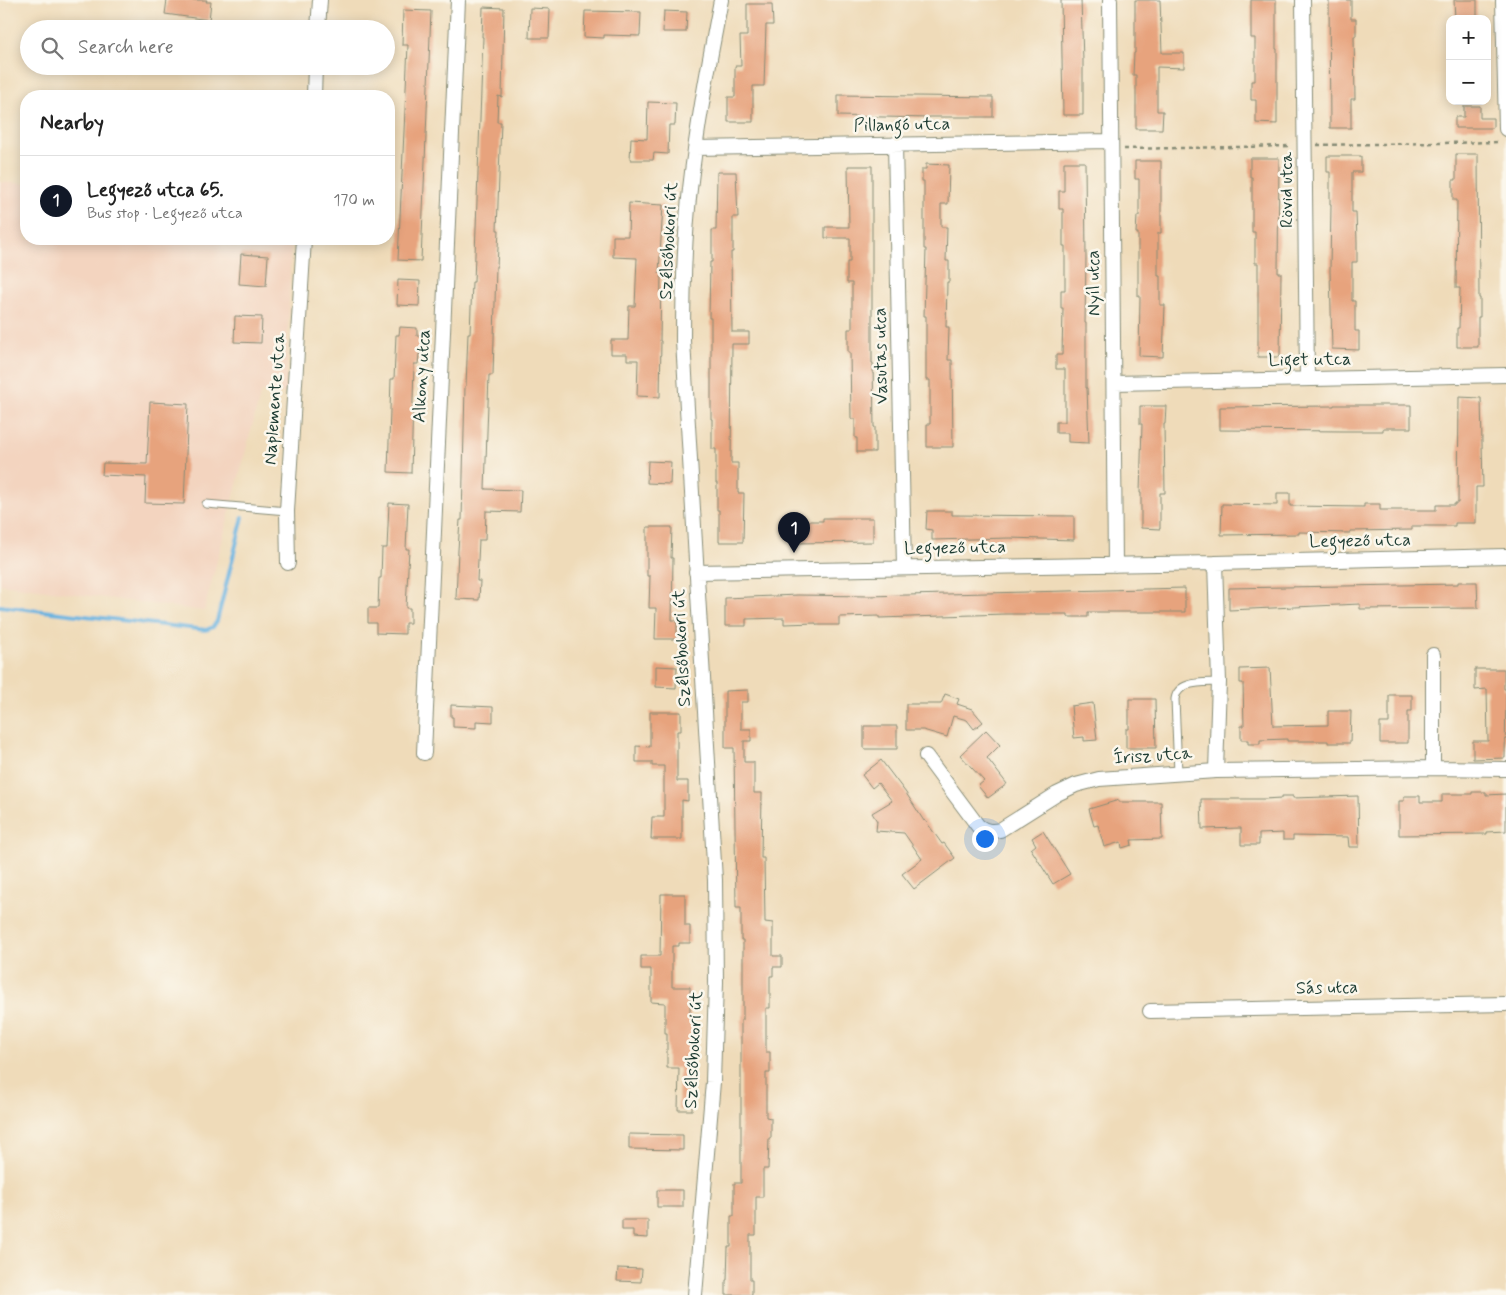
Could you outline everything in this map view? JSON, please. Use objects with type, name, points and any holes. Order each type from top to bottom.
[{"type":"street","points":[[319,20],[320,0]]},
{"type":"street","name":"Alkony utca","points":[[424,753],[458,0]]},
{"type":"street","name":"Szélsőbokori út","points":[[695,1295],[713,1082],[716,982],[715,880],[683,341],[683,278],[689,191],[721,0]]},
{"type":"street","name":"Nyíl utca","points":[[1110,0],[1115,564]]},
{"type":"street","name":"Rövid utca","points":[[1303,0],[1307,379]]},
{"type":"street","points":[[1503,0],[1506,129]]},
{"type":"street","points":[[314,90],[315,75]]},
{"type":"street","name":"Pillangó utca","points":[[695,148],[1110,141]]},
{"type":"street","name":"Vasutas utca","points":[[895,144],[904,568]]},
{"type":"street","name":"Naplemente utca","points":[[288,562],[287,511],[304,245]]},
{"type":"street","name":"Liget utca","points":[[1114,383],[1506,375]]},
{"type":"street","name":"Legyező utca","points":[[696,572],[1506,556]]},
{"type":"street","points":[[1215,563],[1219,682],[1216,771]]},
{"type":"street","points":[[1433,768],[1434,655]]},
{"type":"street","name":"Írisz utca","points":[[926,756],[978,826],[983,830],[991,832],[1000,830],[1076,784],[1099,779],[1178,772],[1506,768]]},
{"type":"street","name":"Sás utca","points":[[1150,1010],[1506,1004]]},
{"type":"lane","points":[[206,504],[287,511]]},
{"type":"lane","points":[[1178,772],[1176,692],[1182,687],[1192,684],[1219,682]]},
{"type":"shaded area","points":[[0,182],[20,184],[20,245],[291,245],[286,393],[261,392],[204,611],[0,584]]},
{"type":"building","points":[[167,0],[207,0],[206,2],[211,2],[209,20],[165,14]]},
{"type":"building","points":[[1061,0],[1081,0],[1083,115],[1063,115]]},
{"type":"building","points":[[1135,0],[1160,0],[1162,53],[1184,53],[1184,68],[1157,67],[1157,111],[1163,111],[1162,129],[1136,129],[1136,75],[1133,75]]},
{"type":"building","points":[[1251,0],[1276,0],[1277,124],[1256,123],[1256,100],[1251,100],[1251,81],[1255,81],[1255,38],[1251,38]]},
{"type":"building","points":[[1329,0],[1351,0],[1351,19],[1356,19],[1356,36],[1354,36],[1355,99],[1351,99],[1351,128],[1330,128]]},
{"type":"building","points":[[1454,0],[1477,0],[1477,15],[1455,15]]},
{"type":"building","points":[[747,4],[772,4],[773,25],[766,25],[764,86],[753,86],[753,122],[728,122],[728,97],[735,97],[735,66],[741,66],[740,36],[747,36]]},
{"type":"building","points":[[483,7],[504,8],[502,97],[498,96],[497,122],[501,122],[497,230],[499,230],[496,266],[493,375],[489,375],[485,489],[521,490],[520,512],[486,511],[485,540],[479,540],[477,581],[480,581],[479,600],[456,599],[460,520],[462,520],[468,333],[470,333],[472,282],[474,282]]},
{"type":"building","points":[[530,8],[550,9],[549,38],[529,38]]},
{"type":"building","points":[[403,10],[431,11],[421,261],[398,260],[408,45],[402,45]]},
{"type":"building","points":[[585,11],[641,12],[640,36],[604,35],[604,38],[584,37]]},
{"type":"building","points":[[664,11],[687,12],[686,32],[663,32]]},
{"type":"building","points":[[838,95],[993,97],[993,117],[838,116]]},
{"type":"building","points":[[648,102],[676,103],[675,125],[669,125],[668,154],[654,153],[653,160],[630,160],[631,138],[647,139]]},
{"type":"building","points":[[1464,106],[1480,106],[1480,118],[1493,118],[1493,128],[1455,128],[1455,117],[1464,117]]},
{"type":"building","points":[[1456,154],[1478,154],[1480,317],[1478,317],[1478,347],[1457,347],[1460,288],[1456,288],[1457,200],[1453,200],[1453,180],[1456,180]]},
{"type":"building","points":[[1327,156],[1361,156],[1361,172],[1352,172],[1352,212],[1356,212],[1357,262],[1352,262],[1352,301],[1355,301],[1355,331],[1359,331],[1359,350],[1332,349],[1331,204],[1330,172],[1327,172]]},
{"type":"building","points":[[1250,158],[1279,158],[1278,273],[1281,273],[1280,357],[1258,357],[1258,263],[1255,263],[1255,232],[1252,232]]},
{"type":"building","points":[[1135,161],[1161,161],[1161,233],[1158,233],[1158,276],[1160,276],[1160,305],[1165,305],[1163,357],[1139,356],[1140,296],[1138,296],[1138,233],[1136,233],[1137,216],[1139,216],[1139,179],[1135,179]]},
{"type":"building","points":[[1064,162],[1085,162],[1085,323],[1089,443],[1068,442],[1068,433],[1056,433],[1056,422],[1065,422],[1065,369],[1056,369],[1056,355],[1062,355],[1063,308],[1061,308],[1061,290],[1065,290],[1063,209],[1059,209],[1059,191],[1064,191]]},
{"type":"building","points":[[926,164],[949,165],[948,204],[941,204],[941,227],[947,227],[946,261],[949,261],[946,327],[949,327],[948,360],[952,360],[953,447],[927,447],[927,424],[930,424],[930,380],[926,380],[926,316],[924,316],[926,249],[924,249],[924,181],[922,181],[922,169],[926,169]]},
{"type":"building","points":[[848,166],[872,166],[872,363],[875,452],[857,452],[855,419],[851,419],[848,329],[852,329],[852,283],[847,283],[847,262],[850,262],[850,238],[825,238],[825,227],[849,227]]},
{"type":"building","points":[[717,172],[736,172],[738,217],[733,217],[733,252],[731,252],[732,332],[749,332],[749,344],[732,344],[731,463],[738,463],[738,493],[744,493],[743,542],[719,542],[716,449],[712,449],[711,318],[709,318],[710,262],[712,262],[712,230],[716,230]]},
{"type":"building","points":[[629,203],[663,205],[659,273],[661,273],[660,397],[637,396],[638,360],[627,360],[627,354],[611,354],[611,340],[628,340],[629,306],[635,306],[637,258],[613,257],[613,236],[628,236]]},
{"type":"building","points":[[241,254],[268,256],[266,286],[239,284]]},
{"type":"building","points":[[398,280],[420,281],[419,306],[397,305]]},
{"type":"building","points":[[235,316],[262,317],[261,343],[234,342]]},
{"type":"building","points":[[400,327],[417,328],[417,336],[426,337],[426,354],[419,354],[418,364],[414,364],[411,473],[388,472],[391,379],[394,379],[396,335],[399,335]]},
{"type":"building","points":[[1459,397],[1481,398],[1483,487],[1476,487],[1476,523],[1455,523],[1455,526],[1412,526],[1412,530],[1350,531],[1350,533],[1299,532],[1299,534],[1221,535],[1222,504],[1277,505],[1277,493],[1290,493],[1290,506],[1364,507],[1364,504],[1380,504],[1380,510],[1436,510],[1436,505],[1455,505],[1455,503],[1458,503]]},
{"type":"building","points":[[150,402],[188,404],[184,504],[145,503],[146,477],[102,475],[103,463],[147,464]]},
{"type":"building","points":[[1411,405],[1411,428],[1383,428],[1383,431],[1220,430],[1220,407]]},
{"type":"building","points":[[1140,406],[1166,406],[1164,424],[1165,493],[1160,493],[1160,529],[1141,528],[1142,424],[1140,424]]},
{"type":"building","points":[[648,461],[671,462],[670,484],[647,483]]},
{"type":"building","points":[[389,503],[408,504],[406,549],[409,549],[406,608],[410,608],[410,623],[405,623],[405,634],[376,633],[376,623],[368,623],[368,608],[378,608],[382,548],[387,548]]},
{"type":"building","points":[[927,511],[952,511],[952,515],[1074,516],[1074,540],[1010,538],[932,540],[932,530],[926,529]]},
{"type":"building","points":[[823,518],[873,518],[873,542],[793,543],[793,521],[823,521]]},
{"type":"building","points":[[647,527],[672,527],[672,620],[677,620],[677,639],[655,639],[656,608],[649,608],[650,576],[647,576]]},
{"type":"building","points":[[1458,582],[1477,582],[1478,608],[1360,609],[1360,604],[1229,610],[1229,588],[1458,584]]},
{"type":"building","points":[[1185,588],[1185,612],[1088,612],[1088,617],[1068,617],[1068,614],[1005,614],[879,618],[879,616],[839,617],[839,625],[816,625],[816,623],[784,624],[784,618],[746,619],[746,626],[725,626],[725,598]]},
{"type":"building","points":[[656,666],[677,667],[676,688],[656,687]]},
{"type":"building","points":[[1270,668],[1273,726],[1328,725],[1328,711],[1351,711],[1350,743],[1287,741],[1287,739],[1260,740],[1260,744],[1248,744],[1248,740],[1241,740],[1241,726],[1244,726],[1243,683],[1240,683],[1240,669]]},
{"type":"building","points":[[1475,669],[1504,669],[1504,689],[1506,689],[1505,758],[1473,759],[1473,741],[1488,741],[1487,689],[1475,690]]},
{"type":"building","points":[[748,690],[748,702],[741,702],[741,729],[751,729],[751,741],[744,741],[744,762],[754,762],[754,793],[762,793],[761,858],[764,858],[765,922],[773,923],[773,956],[782,956],[782,967],[773,967],[773,976],[770,976],[770,1008],[766,1008],[766,1052],[770,1052],[770,1073],[766,1073],[766,1117],[771,1118],[771,1138],[769,1138],[768,1169],[763,1169],[763,1197],[756,1197],[756,1235],[750,1235],[752,1295],[726,1295],[728,1247],[731,1247],[731,1216],[734,1216],[734,1183],[741,1183],[743,940],[741,940],[741,908],[736,908],[734,748],[725,748],[725,691]]},
{"type":"building","points":[[945,694],[959,699],[957,704],[972,709],[983,722],[974,729],[967,720],[953,716],[947,737],[923,730],[906,730],[906,704],[941,704]]},
{"type":"building","points":[[1389,695],[1412,695],[1412,711],[1408,711],[1408,743],[1380,743],[1380,723],[1389,723]]},
{"type":"building","points":[[1129,699],[1155,699],[1156,748],[1126,748],[1126,729],[1129,729]]},
{"type":"building","points":[[1093,703],[1097,740],[1084,741],[1084,737],[1074,738],[1071,706]]},
{"type":"building","points":[[451,705],[493,707],[493,722],[476,721],[476,728],[453,727]]},
{"type":"building","points":[[650,712],[681,712],[681,731],[677,731],[677,781],[688,781],[688,801],[682,800],[682,839],[651,839],[652,817],[664,817],[664,766],[652,766],[652,762],[636,762],[636,746],[650,747]]},
{"type":"building","points":[[864,726],[897,726],[897,749],[864,749]]},
{"type":"building","points":[[986,730],[1000,745],[987,758],[1007,784],[988,798],[978,786],[984,781],[960,755]]},
{"type":"building","points":[[881,760],[924,821],[955,858],[914,889],[902,874],[922,859],[904,833],[876,831],[877,821],[872,813],[892,801],[878,783],[872,788],[862,775]]},
{"type":"building","points":[[1472,792],[1486,792],[1486,795],[1506,794],[1506,831],[1487,832],[1487,834],[1399,835],[1399,801],[1404,801],[1404,796],[1420,796],[1420,802],[1442,802],[1442,794],[1472,794]]},
{"type":"building","points":[[1282,796],[1293,796],[1293,798],[1358,796],[1359,847],[1349,847],[1348,837],[1293,836],[1293,840],[1283,840],[1283,833],[1259,834],[1259,845],[1241,845],[1241,828],[1202,829],[1201,799],[1264,799],[1282,798]]},
{"type":"building","points":[[1119,800],[1119,802],[1161,802],[1162,839],[1131,840],[1132,845],[1122,848],[1121,842],[1104,847],[1098,825],[1094,826],[1089,809]]},
{"type":"building","points":[[1043,831],[1070,874],[1053,884],[1031,849],[1036,845],[1032,838]]},
{"type":"building","points":[[661,894],[685,894],[685,926],[690,926],[690,943],[679,943],[679,946],[672,946],[672,987],[690,987],[690,1018],[694,1018],[692,1110],[678,1110],[679,1068],[667,1068],[665,1003],[651,1002],[651,969],[641,969],[641,956],[660,956]]},
{"type":"building","points":[[629,1134],[683,1135],[683,1150],[629,1149]]},
{"type":"building","points":[[657,1190],[683,1190],[683,1207],[657,1207]]},
{"type":"building","points":[[622,1220],[648,1220],[648,1238],[633,1237],[633,1230],[622,1230]]},
{"type":"building","points":[[618,1268],[642,1269],[641,1282],[617,1281]]},
{"type":"waterway","points":[[0,606],[206,630],[213,627],[217,621],[243,517]]},
{"type":"place","name":"Legyező utca 65.","points":[[794,553]]}]
